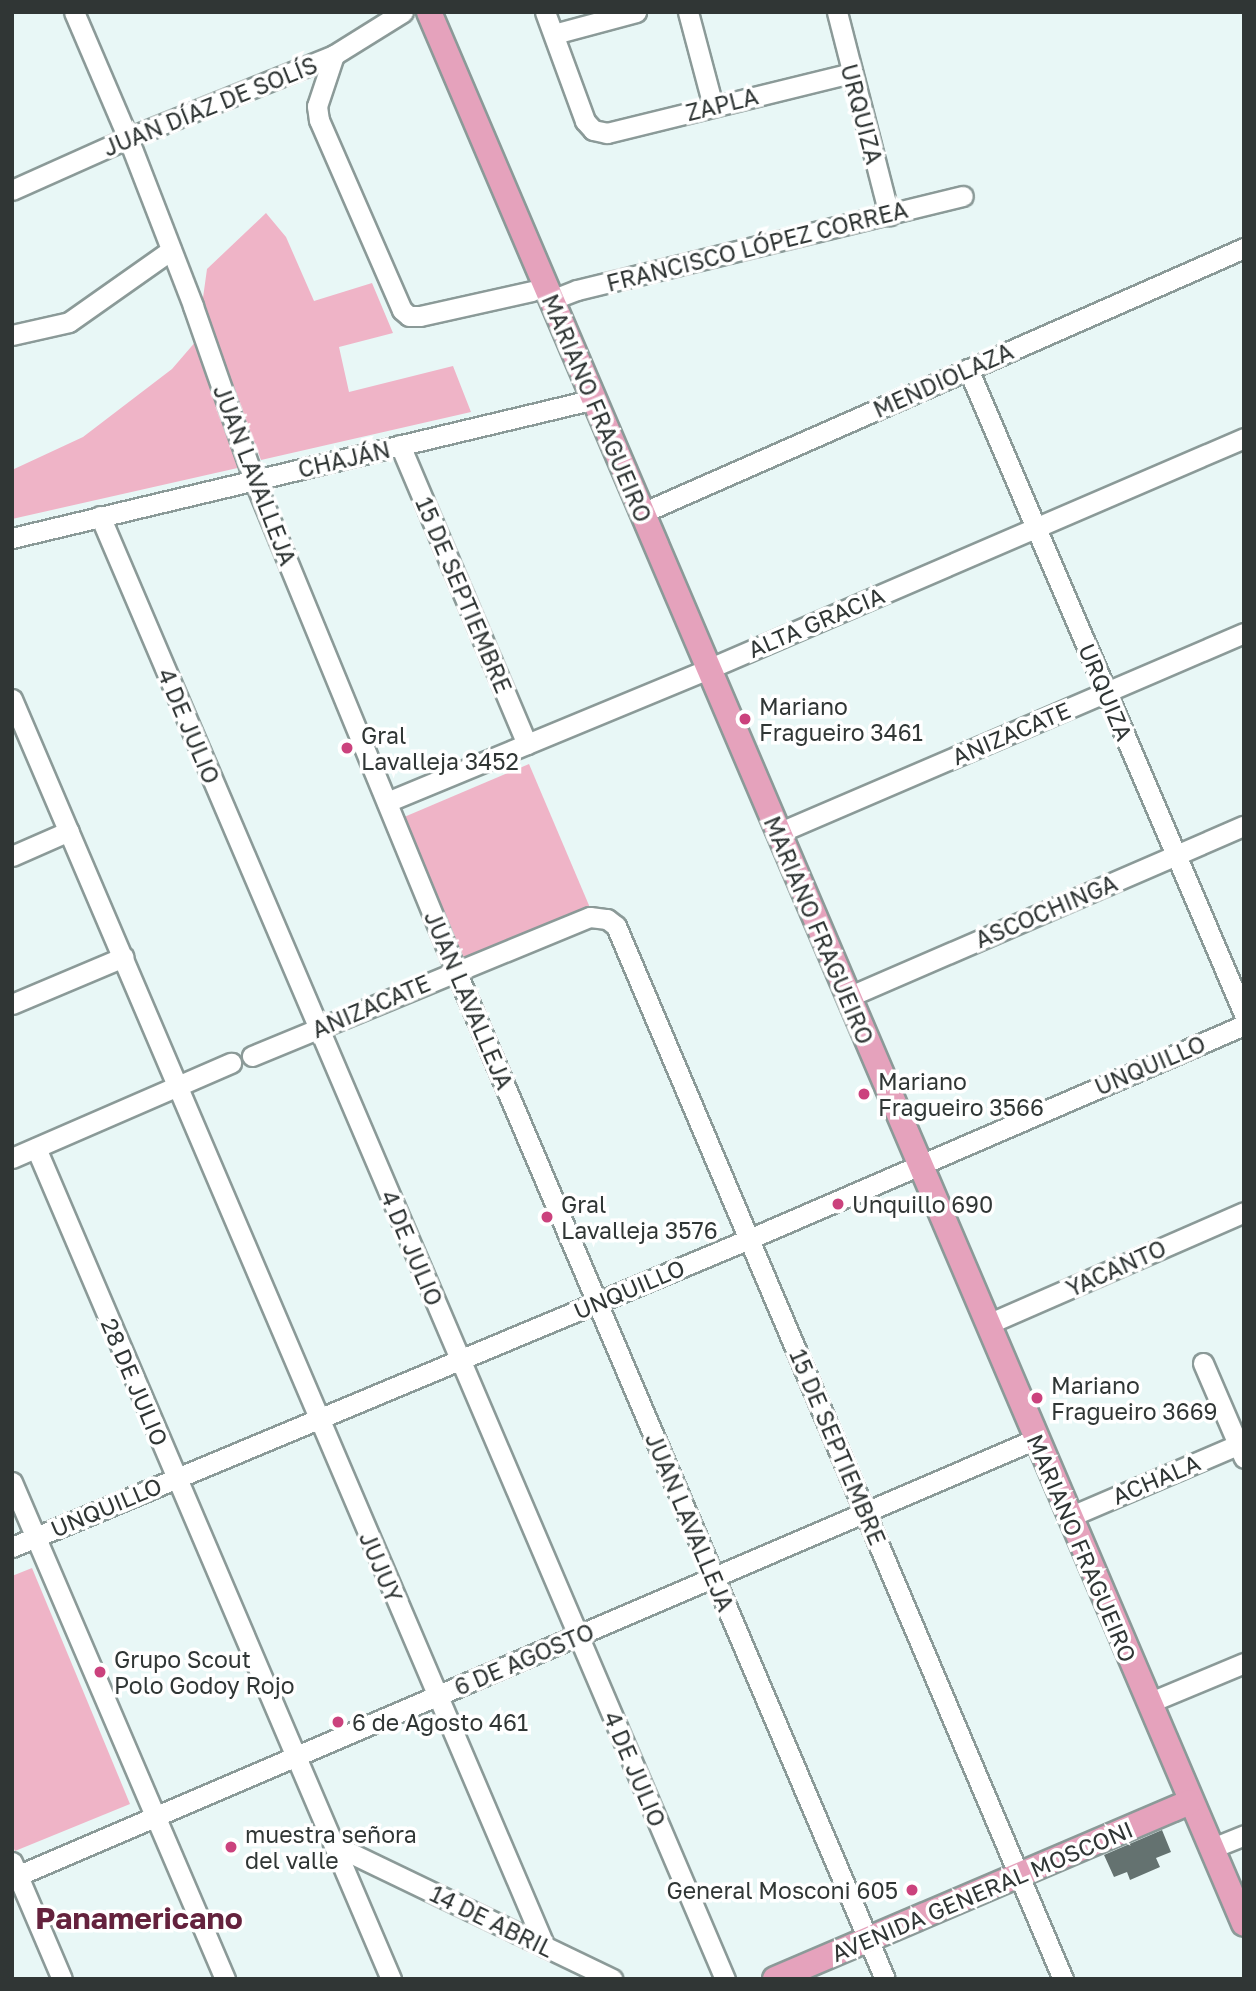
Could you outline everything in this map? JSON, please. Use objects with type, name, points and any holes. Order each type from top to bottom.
[{"type":"main road","name":"MARIANO FRAGUEIRO","points":[[431,14],[541,295],[595,399],[918,1164],[989,1324],[1244,1924]]},
{"type":"main road","name":"AVENIDA GENERAL MOSCONI","points":[[775,1979],[1190,1802]]},
{"type":"street","name":"JUAN LAVALLEJA","points":[[75,12],[171,250],[254,480],[456,971],[885,1979]]},
{"type":"street","name":"JUAN DÍAZ DE SOLÍS","points":[[12,190],[128,138],[334,55],[403,12]]},
{"type":"street","points":[[545,12],[554,34],[636,12]]},
{"type":"street","points":[[688,12],[713,106]]},
{"type":"street","name":"URQUIZA","points":[[837,12],[889,215]]},
{"type":"street","name":"ZAPLA","points":[[554,34],[585,121],[593,130],[607,133],[852,73]]},
{"type":"street","name":"FRANCISCO LÓPEZ CORREA","points":[[334,55],[317,106],[318,120],[402,310],[409,316],[577,290],[964,196]]},
{"type":"street","name":"MENDIOLAZA","points":[[642,513],[1244,248]]},
{"type":"street","points":[[12,335],[69,322],[171,250]]},
{"type":"street","name":"URQUIZA","points":[[968,369],[1244,1014]]},
{"type":"street","name":"CHAJÁN","points":[[12,538],[595,399]]},
{"type":"street","name":"ALTA GRACIA","points":[[387,802],[708,669],[1244,438]]},
{"type":"street","name":"15 DE SEPTIEMBRE","points":[[400,445],[527,744]]},
{"type":"street","name":"4 DE JULIO","points":[[100,516],[725,1979]]},
{"type":"street","name":"ANIZACATE","points":[[778,833],[1244,633]]},
{"type":"street","name":"JUJUY","points":[[12,699],[545,1947]]},
{"type":"street","name":"ASCOCHINGA","points":[[848,997],[1244,827]]},
{"type":"street","points":[[12,856],[69,831]]},
{"type":"street","name":"ANIZACATE","points":[[252,1056],[590,917],[607,919]]},
{"type":"street","name":"15 DE SEPTIEMBRE","points":[[607,919],[616,926],[1063,1979]]},
{"type":"street","points":[[12,1004],[123,957]]},
{"type":"street","name":"UNQUILLO","points":[[12,1547],[460,1361],[1244,1025]]},
{"type":"street","points":[[12,1158],[231,1063]]},
{"type":"street","name":"28 DE JULIO","points":[[36,1148],[391,1979]]},
{"type":"street","name":"YACANTO","points":[[989,1324],[1244,1212]]},
{"type":"street","points":[[1203,1363],[1242,1448]]},
{"type":"street","name":"6 DE AGOSTO","points":[[14,1872],[155,1817],[1036,1439]]},
{"type":"street","name":"ACHALA","points":[[1069,1517],[1242,1448]]},
{"type":"street","points":[[12,1482],[225,1979]]},
{"type":"street","points":[[1148,1703],[1244,1663]]},
{"type":"street","points":[[1210,1849],[1244,1835]]},
{"type":"street","name":"14 DE ABRIL","points":[[334,1845],[612,1979]]},
{"type":"street","points":[[14,1872],[62,1979]]},
{"type":"shaded area","points":[[266,213],[286,237],[314,301],[372,283],[393,333],[339,347],[349,392],[453,366],[471,412],[261,460],[202,305],[207,269]]},
{"type":"shaded area","points":[[197,340],[242,467],[12,519],[12,470],[83,437],[172,369]]},
{"type":"shaded area","points":[[529,764],[589,906],[458,961],[398,819]]},
{"type":"shaded area","points":[[32,1568],[130,1804],[15,1851],[12,1844],[12,1576]]},
{"type":"building","points":[[1162,1830],[1171,1852],[1156,1858],[1160,1867],[1130,1880],[1127,1872],[1114,1877],[1104,1855]]},
{"type":"place","name":"Mariano Fragueiro 3461","points":[[745,719]]},
{"type":"place","name":"Gral Lavalleja 3452","points":[[347,748]]},
{"type":"place","name":"Mariano Fragueiro 3566","points":[[864,1094]]},
{"type":"place","name":"Unquillo 690","points":[[838,1204]]},
{"type":"place","name":"Gral Lavalleja 3576","points":[[547,1217]]},
{"type":"place","name":"Mariano Fragueiro 3669","points":[[1037,1398]]},
{"type":"place","name":"Grupo Scout Polo Godoy Rojo","points":[[100,1672]]},
{"type":"place","name":"6 de Agosto 461","points":[[338,1722]]},
{"type":"place","name":"muestra señora del valle","points":[[231,1847]]},
{"type":"place","name":"General Mosconi 605","points":[[912,1890]]},
{"type":"district","name":"Panamericano","points":[[139,1918]]}]
